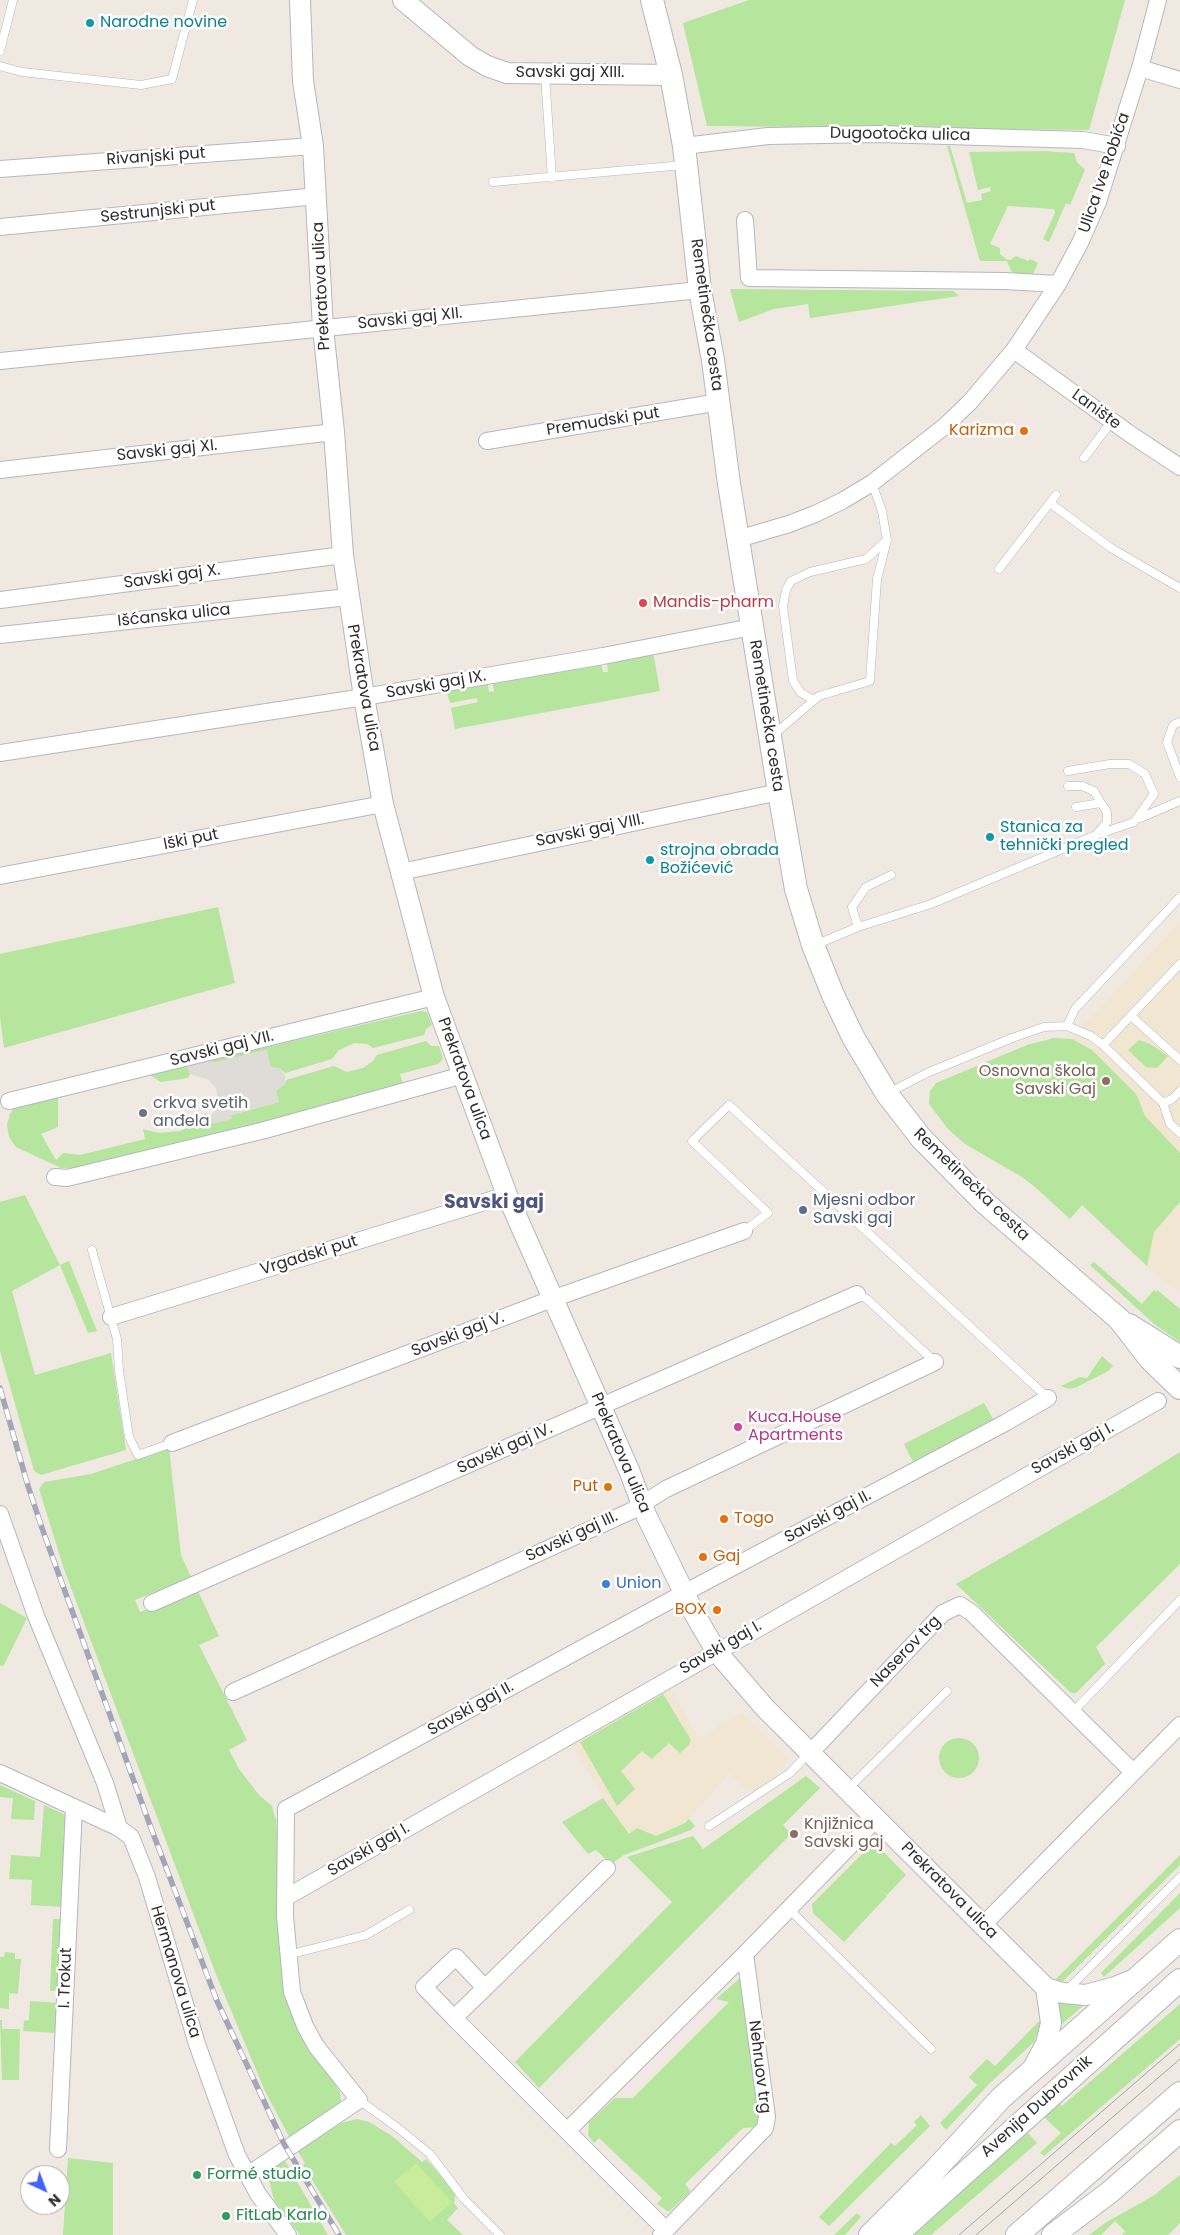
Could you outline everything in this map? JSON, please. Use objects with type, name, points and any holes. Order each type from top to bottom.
[{"type":"main road","name":"Remetinečka cesta","points":[[652,0],[671,75],[685,155],[700,290],[719,402],[752,627],[796,889],[832,995],[849,1029],[887,1094],[921,1138],[967,1186],[1119,1320],[1150,1358],[1180,1388]]},
{"type":"main road","name":"Remetinečka cesta","points":[[1119,1320],[1180,1357]]},
{"type":"main road","points":[[870,2235],[935,2170],[984,2115],[1032,2069],[1180,1940]]},
{"type":"main road","name":"Avenija Dubrovnik","points":[[896,2235],[1180,1980]]},
{"type":"main road","points":[[1017,2235],[1180,2093]]},
{"type":"main road","points":[[1053,2235],[1110,2192],[1180,2132]]},
{"type":"street","name":"Prekratova ulica","points":[[300,0],[303,81],[313,146],[323,328],[334,432],[343,554],[364,697],[383,804],[434,997],[506,1195],[601,1407],[646,1515],[684,1593],[716,1651],[740,1681],[983,1925],[1054,1990]]},
{"type":"street","name":"Savski gaj XIII.","points":[[403,0],[470,56],[487,66],[507,73],[671,75]]},
{"type":"street","name":"Ulica Ive Robića","points":[[738,539],[815,514],[872,483],[945,426],[970,402],[1014,350],[1058,284],[1080,243],[1098,202],[1140,68],[1158,0]]},
{"type":"street","points":[[1140,68],[1180,80]]},
{"type":"street","name":"Dugootočka ulica","points":[[685,155],[768,136],[879,134],[1083,140],[1116,146]]},
{"type":"street","name":"Rivanjski put","points":[[0,169],[313,146]]},
{"type":"street","name":"Sestrunjski put","points":[[0,227],[317,196]]},
{"type":"street","points":[[745,220],[749,278],[1005,280],[1058,284]]},
{"type":"street","name":"Savski gaj XII.","points":[[0,361],[700,290]]},
{"type":"street","name":"Lanište","points":[[1014,350],[1112,421],[1180,467]]},
{"type":"street","name":"Premudski put","points":[[487,441],[719,402]]},
{"type":"street","name":"Savski gaj XI.","points":[[0,470],[334,432]]},
{"type":"street","name":"Savski gaj X.","points":[[0,600],[343,554]]},
{"type":"street","name":"Išćanska ulica","points":[[0,635],[348,597]]},
{"type":"street","name":"Savski gaj IX.","points":[[0,753],[364,697],[752,627]]},
{"type":"street","name":"Savski gaj VIII.","points":[[401,872],[762,794],[779,792]]},
{"type":"street","name":"Iški put","points":[[0,876],[383,804]]},
{"type":"street","name":"Savski gaj VII.","points":[[9,1101],[434,997]]},
{"type":"street","points":[[55,1177],[67,1178],[265,1130],[462,1076]]},
{"type":"street","name":"Vrgadski put","points":[[111,1316],[506,1195]]},
{"type":"street","name":"Savski gaj V.","points":[[172,1443],[552,1299],[744,1231]]},
{"type":"street","name":"Savski gaj IV.","points":[[152,1603],[857,1294]]},
{"type":"street","name":"Savski gaj III.","points":[[233,1692],[630,1511],[666,1488],[935,1362]]},
{"type":"street","name":"Savski gaj II.","points":[[359,2100],[327,2062],[305,2026],[292,1992],[284,1898],[286,1809],[684,1593],[1005,1424],[1048,1398]]},
{"type":"street","name":"Savski gaj I.","points":[[284,1898],[1158,1401]]},
{"type":"street","points":[[0,1514],[36,1616],[105,1783],[119,1828]]},
{"type":"street","name":"Naserov trg","points":[[811,1752],[944,1613],[960,1605],[972,1613],[1133,1772]]},
{"type":"street","points":[[983,1925],[1180,1725]]},
{"type":"street","name":"Hermanova ulica","points":[[0,1773],[119,1828],[131,1837],[147,1877],[197,2044],[237,2155],[258,2194],[288,2235]]},
{"type":"street","name":"I. Trokut","points":[[58,2149],[74,1807]]},
{"type":"street","points":[[567,2131],[745,1954],[877,1818]]},
{"type":"street","points":[[454,2018],[607,1868]]},
{"type":"street","name":"Nehruov trg","points":[[485,1988],[456,1957],[424,1987],[567,2131],[663,2232],[765,2128],[766,2117],[745,1954]]},
{"type":"street","points":[[1032,2069],[1046,2044],[1051,2023],[1054,1990],[1086,1995],[1115,1987],[1134,1979]]},
{"type":"street","points":[[248,2175],[359,2100]]},
{"type":"lane","points":[[0,51],[13,0]]},
{"type":"lane","points":[[0,66],[22,72],[141,85],[172,79],[193,0]]},
{"type":"lane","points":[[545,73],[552,178]]},
{"type":"lane","points":[[494,182],[552,178],[685,155]]},
{"type":"lane","points":[[1084,458],[1112,421]]},
{"type":"lane","points":[[771,737],[819,696],[870,681],[877,579],[887,540],[882,511],[872,483]]},
{"type":"lane","points":[[1000,569],[1056,495]]},
{"type":"lane","points":[[1050,503],[1111,548],[1180,588]]},
{"type":"lane","points":[[814,700],[802,693],[793,681],[783,606],[786,590],[791,581],[810,572],[866,559],[887,540]]},
{"type":"lane","points":[[1180,722],[1173,725],[1167,742],[1180,777]]},
{"type":"lane","points":[[1068,771],[1110,764],[1129,764],[1145,774],[1154,794],[1138,819]]},
{"type":"lane","points":[[1068,786],[1082,786],[1094,791],[1107,812],[1107,822],[1096,835]]},
{"type":"lane","points":[[814,945],[858,927],[931,904],[1180,801]]},
{"type":"lane","points":[[1076,807],[1101,803]]},
{"type":"lane","points":[[858,927],[852,907],[866,887],[891,875]]},
{"type":"lane","points":[[1067,1026],[1075,1008],[1180,896]]},
{"type":"lane","points":[[1103,1045],[1180,964]]},
{"type":"lane","points":[[1131,1016],[1180,1060]]},
{"type":"lane","points":[[887,1094],[927,1073],[1012,1038],[1044,1027],[1067,1026],[1091,1036],[1103,1045],[1163,1103],[1170,1124],[1180,1133]]},
{"type":"lane","points":[[1163,1103],[1172,1099],[1180,1091]]},
{"type":"lane","points":[[744,1231],[768,1213],[692,1141],[729,1104],[1048,1398]]},
{"type":"lane","points":[[92,1250],[117,1339],[119,1371],[129,1437],[138,1454],[172,1443]]},
{"type":"lane","points":[[857,1294],[867,1299],[935,1362]]},
{"type":"lane","points":[[1073,1712],[1180,1600]]},
{"type":"lane","points":[[848,1789],[947,1692]]},
{"type":"lane","points":[[709,1826],[790,1773],[811,1752]]},
{"type":"lane","points":[[1054,1990],[1180,1878]]},
{"type":"lane","points":[[789,1909],[931,2049]]},
{"type":"lane","points":[[288,1955],[366,1935],[409,1910]]},
{"type":"lane","points":[[359,2100],[430,2154],[464,2199],[500,2235]]},
{"type":"shaded area","name":"Osnovna škola Savski Gaj","points":[[1180,922],[1180,1293],[1153,1272],[993,1122]]},
{"type":"shaded area","points":[[267,1050],[271,1067],[279,1068],[285,1075],[285,1084],[276,1091],[279,1102],[231,1115],[232,1119],[212,1124],[209,1119],[217,1108],[216,1088],[209,1080],[190,1074],[187,1066],[211,1060],[214,1063]]},
{"type":"shaded area","points":[[667,1683],[699,1738],[742,1713],[786,1757],[786,1765],[770,1782],[759,1789],[751,1790],[742,1786],[730,1773],[685,1823],[656,1836],[637,1828],[629,1834],[603,1798],[570,1740]]},
{"type":"green space","points":[[749,0],[1125,0],[1089,130],[707,126],[683,23]]},
{"type":"green space","points":[[947,146],[950,146],[967,203],[982,200],[981,194],[991,191],[990,187],[978,190],[969,152],[1044,151],[1074,153],[1077,162],[1085,170],[1070,205],[1066,203],[1049,242],[1043,239],[1055,213],[1054,209],[1008,206],[990,244],[1000,248],[1000,254],[1006,259],[1011,260],[1016,256],[1038,263],[1033,274],[1015,274],[1011,271],[1007,261],[980,261]]},
{"type":"green space","points":[[730,289],[953,291],[959,296],[810,318],[808,304],[774,309],[739,322]]},
{"type":"green space","points":[[653,652],[660,691],[455,729],[451,708],[478,702],[477,698],[450,703],[447,693],[449,690],[487,681],[489,692],[494,691],[492,680],[601,663],[603,672],[608,672],[607,662]]},
{"type":"green space","points":[[218,907],[235,983],[4,1048],[0,1017],[0,954]]},
{"type":"green space","points":[[421,1011],[427,1012],[432,1025],[426,1029],[424,1035],[373,1048],[367,1044],[354,1043],[339,1050],[332,1059],[285,1073],[279,1068],[271,1068],[266,1050],[214,1063],[211,1060]]},
{"type":"green space","name":"Osnovna škola Savski Gaj","points":[[1054,1038],[1072,1039],[1092,1050],[1136,1094],[1145,1116],[1180,1153],[1180,1202],[1154,1232],[1147,1266],[1082,1205],[1070,1219],[1022,1177],[965,1144],[948,1129],[929,1104],[930,1091],[936,1083],[1027,1045]]},
{"type":"green space","points":[[1139,1040],[1150,1044],[1168,1056],[1157,1068],[1146,1067],[1128,1050]]},
{"type":"green space","points":[[426,1041],[431,1046],[439,1046],[443,1059],[438,1064],[400,1074],[404,1087],[78,1168],[61,1168],[16,1147],[9,1137],[7,1125],[10,1114],[15,1107],[58,1096],[58,1127],[41,1134],[56,1160],[63,1153],[80,1155],[145,1139],[143,1129],[159,1133],[180,1131],[192,1126],[206,1113],[212,1123],[231,1118],[231,1115],[279,1102],[276,1091],[285,1084],[286,1080],[334,1066],[347,1072],[363,1068],[373,1061],[377,1055]]},
{"type":"green space","points":[[187,1066],[190,1074],[188,1078],[161,1082],[150,1075]]},
{"type":"green space","points":[[25,1195],[60,1265],[12,1291],[35,1375],[111,1353],[126,1450],[41,1475],[34,1471],[0,1351],[0,1202]]},
{"type":"green space","points":[[69,1261],[97,1331],[88,1333],[60,1265]]},
{"type":"green space","points":[[1094,1262],[1142,1304],[1154,1290],[1156,1292],[1157,1290],[1180,1309],[1180,1342],[1154,1324],[1090,1265]]},
{"type":"green space","points":[[1102,1356],[1113,1366],[1108,1371],[1077,1387],[1069,1389],[1061,1386],[1080,1377],[1087,1378]]},
{"type":"green space","points":[[984,1403],[995,1422],[915,1466],[904,1444]]},
{"type":"green space","points":[[169,1448],[181,1555],[191,1577],[135,1600],[140,1612],[197,1589],[219,1636],[199,1645],[247,1740],[229,1750],[239,1769],[259,1795],[272,1806],[276,1820],[281,1870],[283,1948],[310,2045],[340,2092],[341,2101],[340,2108],[291,2140],[265,2091],[217,1977],[64,1569],[39,1489],[44,1482],[91,1474]]},
{"type":"green space","points":[[1180,1452],[1180,1564],[1096,1647],[1105,1664],[1076,1693],[1071,1693],[956,1584],[1113,1494]]},
{"type":"green space","points":[[0,1603],[27,1618],[4,1665],[0,1666]]},
{"type":"green space","points":[[663,1694],[691,1740],[688,1746],[680,1753],[669,1743],[652,1759],[642,1751],[621,1771],[635,1789],[617,1806],[580,1742]]},
{"type":"green space","points":[[963,1738],[970,1741],[976,1747],[979,1758],[978,1766],[970,1775],[963,1778],[955,1778],[948,1775],[940,1766],[939,1754],[942,1747],[951,1739]]},
{"type":"green space","points":[[806,1776],[820,1788],[783,1825],[791,1834],[539,2088],[515,2062],[672,1902],[627,1857],[693,1836],[703,1849]]},
{"type":"green space","points":[[0,1785],[35,1801],[34,1820],[11,1819],[13,1798],[0,1797]]},
{"type":"green space","points":[[603,1798],[629,1834],[637,1828],[656,1836],[685,1823],[689,1819],[695,1826],[691,1830],[624,1855],[611,1864],[596,1850],[588,1854],[562,1822]]},
{"type":"green space","points":[[44,1805],[66,1815],[63,1907],[31,1905],[32,1880],[9,1879],[11,1855],[40,1857]]},
{"type":"green space","points":[[872,1844],[876,1844],[906,1875],[887,1895],[879,1889],[887,1896],[844,1942],[813,1913],[812,1904]]},
{"type":"green space","points":[[1180,1855],[1180,1865],[1061,1983],[1055,1980]]},
{"type":"green space","points":[[1180,1893],[1180,1908],[1104,1977],[1101,1973]]},
{"type":"green space","points":[[53,1919],[63,1919],[59,1990],[50,1991]]},
{"type":"green space","points":[[5,1952],[15,1953],[15,1959],[21,1959],[18,1994],[9,1993],[9,2009],[0,2008],[0,1957],[4,1957]]},
{"type":"green space","points":[[741,1977],[760,2110],[759,2127],[743,2128],[685,2184],[690,2190],[689,2193],[670,2211],[667,2211],[657,2204],[662,2198],[599,2138],[594,2143],[588,2135],[589,2122],[615,2098],[633,2098],[729,2002],[716,1999]]},
{"type":"green space","points":[[30,2001],[59,2003],[57,2033],[23,2031],[24,2021],[29,2020]]},
{"type":"green space","points":[[1058,2001],[1084,2005],[1061,2025]]},
{"type":"green space","points":[[1180,2004],[1180,2039],[1044,2156],[1040,2153],[1061,2133],[1044,2117],[1028,2133],[1037,2143],[931,2235],[914,2235],[1058,2102],[1062,2106]]},
{"type":"green space","points":[[1044,2016],[1034,2042],[990,2083],[946,2130],[940,2123],[977,2085],[969,2077],[987,2059],[995,2066]]},
{"type":"green space","points":[[0,2020],[2,2020],[2,2029],[20,2029],[19,2080],[2,2080]]},
{"type":"green space","points":[[921,2115],[930,2126],[829,2226],[819,2217],[891,2143],[895,2146],[917,2125],[914,2122]]},
{"type":"green space","points":[[357,2119],[369,2122],[392,2136],[422,2162],[426,2159],[456,2192],[454,2203],[458,2208],[447,2220],[463,2235],[346,2235],[303,2165],[305,2163],[297,2150],[341,2123]]},
{"type":"green space","points":[[68,2158],[113,2163],[113,2235],[63,2235],[64,2215],[70,2215],[70,2165],[68,2165]]},
{"type":"green space","points":[[284,2159],[328,2235],[300,2235],[274,2200],[268,2176],[271,2168]]},
{"type":"green space","points":[[416,2163],[452,2202],[430,2222],[394,2182]]},
{"type":"green space","points":[[1180,2175],[1180,2223],[1168,2235],[1122,2235],[1125,2231],[1115,2221],[1101,2235],[1089,2235],[1105,2223],[1153,2196]]},
{"type":"green space","points":[[857,2213],[861,2217],[845,2235],[834,2235]]},
{"type":"tram line","points":[[959,2235],[1180,2044]]},
{"type":"tram line","points":[[976,2235],[1180,2059]]},
{"type":"railway","points":[[0,1388],[43,1531],[151,1828],[217,2001],[284,2144],[339,2235]]},
{"type":"place","name":"Narodne novine","points":[[90,23]]},
{"type":"place","name":"Karizma","points":[[1024,431]]},
{"type":"place","name":"Mandis-pharm","points":[[643,603]]},
{"type":"place","name":"Stanica za tehnički pregled","points":[[990,837]]},
{"type":"place","name":"strojna obrada Božićević","points":[[650,860]]},
{"type":"place","name":"Osnovna škola Savski Gaj","points":[[1106,1081]]},
{"type":"place","name":"crkva svetih anđela","points":[[143,1113]]},
{"type":"place","name":"Mjesni odbor Savski gaj","points":[[803,1210]]},
{"type":"place","name":"Kuca.House Apartments","points":[[738,1427]]},
{"type":"place","name":"Put","points":[[608,1487]]},
{"type":"place","name":"Togo","points":[[724,1519]]},
{"type":"place","name":"Gaj","points":[[703,1557]]},
{"type":"place","name":"Union","points":[[606,1584]]},
{"type":"place","name":"BOX","points":[[717,1610]]},
{"type":"place","name":"Knjižnica Savski gaj","points":[[794,1834]]},
{"type":"place","name":"Formé studio","points":[[197,2175]]},
{"type":"place","name":"FitLab Karlo","points":[[226,2216]]},
{"type":"district","name":"Savski gaj","points":[[494,1203]]}]
